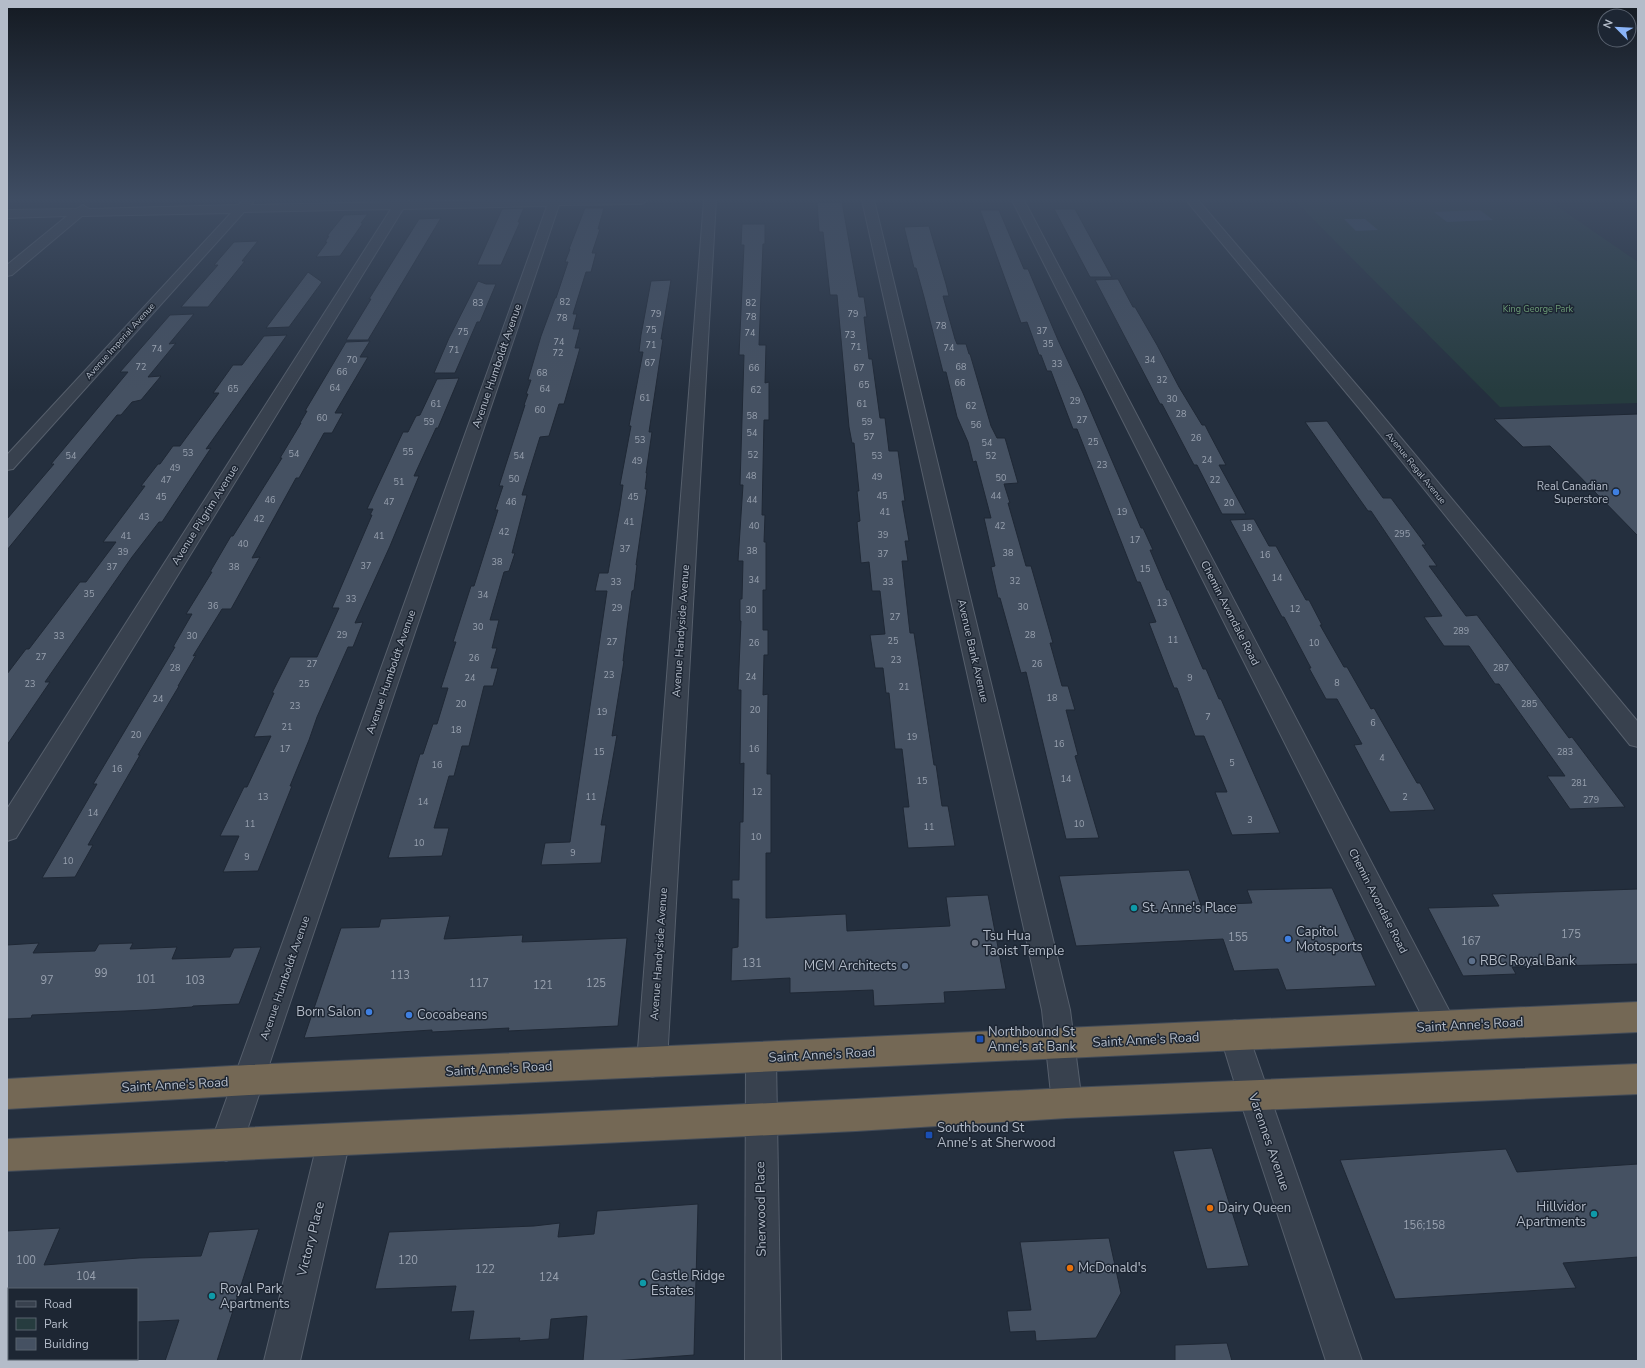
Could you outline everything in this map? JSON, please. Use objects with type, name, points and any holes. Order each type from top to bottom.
[{"type":"highway","name":"Saint Anne's Road","points":[[7,1094],[249,1080],[1638,1017]]},
{"type":"highway","points":[[7,1155],[760,1120],[1067,1103],[1254,1097],[1638,1079]]},
{"type":"street","points":[[7,272],[17,264]]},
{"type":"street","name":"Avenue Imperial Avenue","points":[[7,465],[191,264]]},
{"type":"street","name":"Avenue Pilgrim Avenue","points":[[7,830],[364,264]]},
{"type":"street","name":"Avenue Humboldt Avenue","points":[[226,1145],[532,264]]},
{"type":"street","name":"Avenue Handyside Avenue","points":[[652,1062],[706,264]]},
{"type":"street","name":"Avenue Bank Avenue","points":[[883,264],[1054,1003],[1061,1044],[1067,1103]]},
{"type":"street","name":"Chemin Avondale Road","points":[[1051,264],[1442,1026]]},
{"type":"street","name":"Avenue Regal Avenue","points":[[1246,264],[1365,405],[1638,738]]},
{"type":"street","name":"Varennes Avenue","points":[[1235,1035],[1254,1097],[1344,1361]]},
{"type":"street","name":"Sherwood Place","points":[[760,1058],[763,1361]]},
{"type":"street","name":"Victory Place","points":[[282,1361],[334,1140]]},
{"type":"green space","name":"King George Park","points":[[1358,264],[1638,264],[1638,403],[1500,407]]},
{"type":"building","points":[[243,264],[208,307],[181,307],[218,265],[214,265]]},
{"type":"building","points":[[391,264],[414,264],[368,340],[346,340],[371,299],[369,299]]},
{"type":"building","points":[[478,264],[502,264],[501,265],[477,265]]},
{"type":"building","points":[[567,264],[593,264],[591,272],[586,272],[573,314],[577,314],[573,329],[580,329],[575,348],[580,348],[564,404],[559,404],[549,436],[540,437],[522,495],[527,495],[512,553],[515,553],[509,571],[504,572],[490,620],[499,620],[492,648],[497,648],[491,668],[498,668],[493,686],[484,686],[469,746],[462,746],[454,776],[449,776],[434,828],[449,828],[442,856],[388,858],[420,754],[423,754],[433,724],[437,724],[448,688],[441,688],[456,642],[453,642],[471,586],[474,586],[498,510],[495,510],[503,486],[499,486],[525,405],[528,394],[526,394],[531,380],[528,380],[541,336]]},
{"type":"building","points":[[743,264],[762,264],[759,345],[766,345],[765,383],[769,382],[769,420],[764,420],[762,515],[765,515],[764,542],[766,542],[766,590],[763,590],[763,630],[768,630],[768,655],[764,655],[763,695],[768,694],[767,774],[771,774],[771,853],[766,853],[766,918],[846,914],[847,931],[950,926],[946,897],[988,895],[1006,989],[944,992],[945,1003],[874,1006],[873,990],[790,993],[790,978],[731,981],[732,948],[738,947],[739,899],[732,899],[732,880],[739,880],[740,822],[743,822],[744,763],[740,764],[741,690],[738,690],[741,621],[740,599],[742,599],[743,561],[738,561],[743,485],[740,485],[744,355],[739,355]]},
{"type":"building","points":[[827,264],[853,264],[859,297],[864,297],[867,317],[864,317],[869,359],[872,359],[880,418],[885,418],[889,451],[898,451],[905,501],[902,501],[909,541],[905,541],[908,561],[902,561],[910,633],[914,633],[934,765],[936,765],[942,806],[948,806],[955,846],[908,848],[903,807],[909,807],[902,749],[895,749],[889,693],[886,693],[883,668],[875,668],[870,635],[885,634],[880,591],[872,591],[869,562],[861,563],[857,522],[860,521],[857,491],[859,491],[854,443],[852,443],[849,427],[837,295],[830,295]]},
{"type":"building","points":[[913,264],[940,264],[949,296],[943,296],[955,339],[957,344],[966,344],[991,426],[997,438],[1005,438],[1018,483],[1004,484],[1010,503],[1008,503],[1026,566],[1031,566],[1053,643],[1050,643],[1062,686],[1068,686],[1075,710],[1066,710],[1078,755],[1075,756],[1099,838],[1066,839],[1026,672],[1021,673],[1000,598],[998,598],[991,567],[995,566],[984,518],[991,518],[976,461],[973,462],[968,442],[957,417],[946,372],[943,372],[916,268],[914,268]]},
{"type":"building","points":[[1000,264],[1022,264],[1024,269],[1028,269],[1141,528],[1143,528],[1153,550],[1150,550],[1167,590],[1169,590],[1203,669],[1206,669],[1219,699],[1221,699],[1280,833],[1232,835],[1215,792],[1227,792],[1204,736],[1195,736],[1177,688],[1174,688],[1149,623],[1156,622],[1140,582],[1137,582],[1077,429],[1073,429],[1051,371],[1047,371],[1041,355],[1039,355],[1027,322],[1021,323]]},
{"type":"building","points":[[1083,264],[1105,264],[1112,277],[1090,277]]},
{"type":"building","points":[[308,272],[322,282],[289,327],[266,328]]},
{"type":"building","points":[[1118,279],[1133,307],[1135,307],[1157,345],[1179,387],[1202,425],[1205,425],[1226,465],[1219,465],[1246,514],[1222,514],[1197,465],[1194,465],[1162,404],[1160,404],[1095,280]]},
{"type":"building","points":[[671,280],[661,339],[663,339],[649,432],[652,432],[646,473],[645,489],[647,489],[636,565],[634,590],[632,591],[624,661],[612,736],[617,735],[601,825],[606,825],[601,863],[541,865],[545,843],[570,842],[607,591],[595,591],[599,573],[608,573],[623,485],[620,485],[631,426],[629,426],[643,352],[639,352],[641,335],[651,281]]},
{"type":"building","points":[[478,281],[486,284],[496,284],[480,322],[477,322],[455,373],[434,373],[449,338]]},
{"type":"building","points":[[194,314],[169,344],[176,343],[148,377],[161,376],[141,400],[132,402],[121,415],[117,415],[7,550],[7,519],[54,464],[51,464],[128,372],[120,372],[170,315]]},
{"type":"building","points":[[287,335],[206,449],[211,448],[162,522],[159,522],[132,557],[45,682],[50,682],[7,745],[7,674],[26,649],[29,649],[80,582],[86,582],[116,542],[103,542],[145,486],[141,486],[158,464],[160,464],[173,446],[180,446],[219,393],[213,393],[233,365],[242,365],[264,336]]},
{"type":"building","points":[[370,341],[360,357],[368,357],[335,413],[343,413],[332,433],[324,433],[299,478],[296,478],[252,558],[260,557],[231,609],[222,609],[193,656],[196,655],[88,845],[93,845],[75,877],[42,878],[97,784],[93,784],[175,647],[173,647],[192,614],[186,614],[212,572],[210,572],[231,536],[233,536],[282,458],[280,458],[307,411],[305,411],[346,342]]},
{"type":"building","points":[[459,378],[438,428],[436,428],[414,476],[419,476],[390,546],[355,623],[363,622],[353,647],[348,647],[317,717],[290,786],[292,786],[258,871],[223,872],[239,836],[220,836],[244,787],[247,787],[271,736],[254,737],[274,693],[272,693],[290,657],[317,657],[339,608],[332,608],[372,515],[370,515],[373,509],[367,509],[403,432],[408,432],[416,416],[420,415],[437,379]]},
{"type":"building","name":"Real Canadian Superstore","points":[[1638,414],[1638,536],[1550,446],[1523,447],[1494,419]]},
{"type":"building","points":[[1327,421],[1383,498],[1391,498],[1426,545],[1422,545],[1437,566],[1429,566],[1466,616],[1477,615],[1569,738],[1572,737],[1625,807],[1570,809],[1547,776],[1565,776],[1499,684],[1495,684],[1469,646],[1444,646],[1424,617],[1442,616],[1371,511],[1368,511],[1305,422]]},
{"type":"building","points":[[1254,519],[1269,546],[1276,546],[1306,600],[1309,600],[1322,625],[1320,625],[1344,667],[1347,667],[1371,709],[1374,708],[1417,783],[1420,783],[1435,810],[1390,812],[1354,745],[1362,744],[1337,699],[1326,699],[1284,617],[1282,617],[1230,520]]},
{"type":"building","points":[[1189,870],[1201,905],[1252,903],[1247,890],[1332,888],[1376,986],[1286,990],[1278,969],[1234,971],[1223,939],[1076,946],[1059,876]]},
{"type":"building","points":[[1638,889],[1638,964],[1512,967],[1516,974],[1463,976],[1428,908],[1499,906],[1492,894]]},
{"type":"building","points":[[450,916],[444,939],[523,935],[522,942],[627,938],[618,1026],[508,1031],[509,1028],[432,1032],[432,1030],[304,1038],[341,928],[379,927],[381,919]]},
{"type":"building","points":[[39,943],[33,953],[95,951],[99,944],[133,943],[130,949],[177,947],[172,959],[230,957],[234,948],[261,947],[239,1004],[32,1015],[31,1018],[7,1019],[7,945]]},
{"type":"building","name":"Dairy Queen","points":[[1212,1148],[1249,1266],[1207,1269],[1173,1151]]},
{"type":"building","points":[[1506,1149],[1517,1172],[1638,1164],[1638,1257],[1563,1263],[1576,1288],[1395,1299],[1340,1160]]},
{"type":"building","points":[[698,1204],[694,1355],[613,1361],[583,1361],[587,1316],[551,1319],[549,1339],[519,1341],[520,1338],[469,1340],[474,1311],[451,1312],[456,1286],[375,1289],[389,1232],[534,1226],[560,1223],[558,1237],[594,1234],[597,1211]]},
{"type":"building","points":[[60,1228],[44,1265],[139,1258],[201,1256],[209,1232],[259,1229],[217,1361],[165,1361],[179,1320],[138,1322],[138,1288],[7,1289],[7,1231]]},
{"type":"building","name":"McDonald's","points":[[1109,1238],[1121,1293],[1096,1338],[1036,1341],[1035,1331],[1010,1332],[1007,1311],[1031,1310],[1020,1242]]},
{"type":"building","points":[[1227,1343],[1232,1361],[1175,1361],[1175,1345]]},
{"type":"place","name":"Real Canadian Superstore","points":[[1616,492]]},
{"type":"place","name":"St. Anne's Place","points":[[1134,908]]},
{"type":"place","name":"Capitol Motosports","points":[[1288,939]]},
{"type":"place","name":"Tsu Hua Taoist Temple","points":[[975,943]]},
{"type":"place","name":"RBC Royal Bank","points":[[1472,961]]},
{"type":"place","name":"MCM Architects","points":[[905,966]]},
{"type":"place","name":"Born Salon","points":[[369,1012]]},
{"type":"place","name":"Cocoabeans","points":[[409,1015]]},
{"type":"place","name":"Northbound St Anne's at Bank","points":[[980,1039]]},
{"type":"place","name":"Southbound St Anne's at Sherwood","points":[[929,1135]]},
{"type":"place","name":"Dairy Queen","points":[[1210,1208]]},
{"type":"place","name":"Hillvidor Apartments","points":[[1594,1214]]},
{"type":"place","name":"McDonald's","points":[[1070,1268]]},
{"type":"place","name":"Castle Ridge Estates","points":[[643,1283]]},
{"type":"place","name":"Royal Park Apartments","points":[[212,1296]]}]
